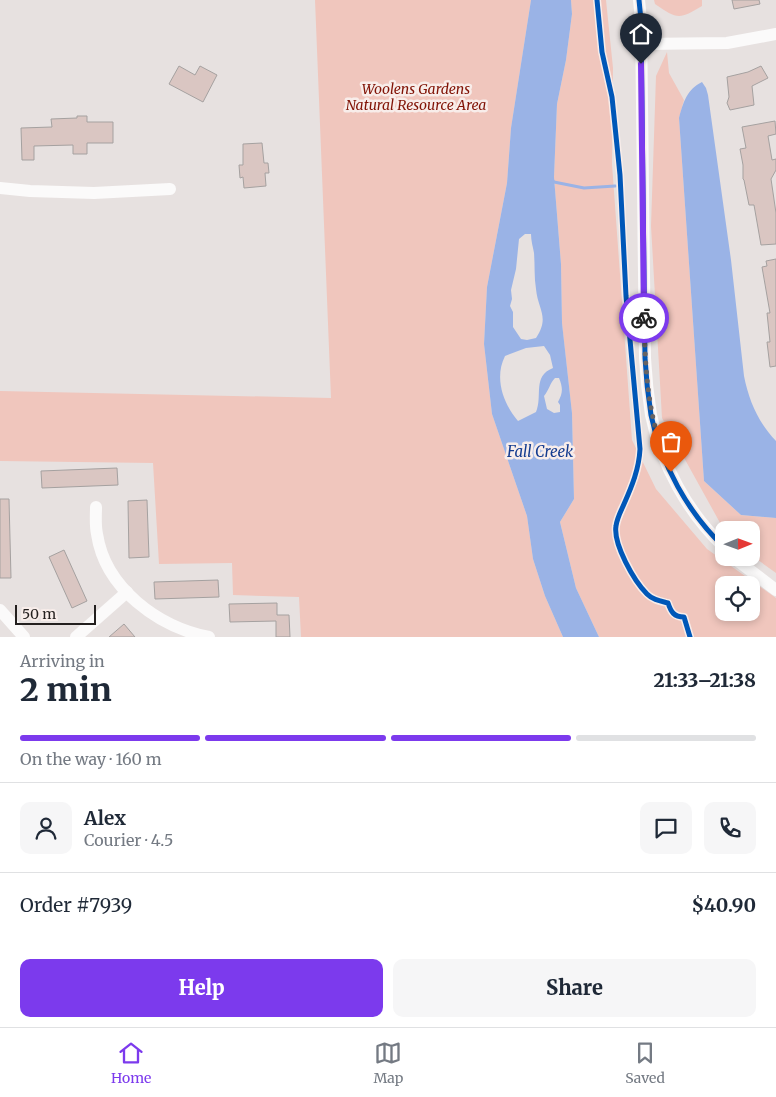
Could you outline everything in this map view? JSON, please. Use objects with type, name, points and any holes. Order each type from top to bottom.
[{"type":"street","points":[[639,0],[645,358],[652,416],[663,454],[682,492],[704,526],[715,538]]},
{"type":"street","points":[[641,44],[728,43],[776,34]]},
{"type":"street","points":[[0,188],[94,193],[170,189]]},
{"type":"street","points":[[96,507],[96,534],[104,558],[127,592],[138,604],[164,621],[187,632],[209,637]]},
{"type":"street","points":[[744,566],[776,590]]},
{"type":"street","points":[[76,637],[127,592]]},
{"type":"street","points":[[0,610],[24,637]]},
{"type":"green space","name":"Woolens Gardens Natural Resource Area","points":[[315,0],[531,0],[511,128],[507,183],[487,287],[484,344],[492,414],[527,516],[533,559],[545,596],[563,637],[301,637],[299,597],[233,595],[232,563],[159,564],[153,463],[0,461],[0,391],[331,398]]},
{"type":"green space","points":[[571,0],[606,0],[613,68],[612,164],[632,440],[656,489],[707,549],[715,555],[715,566],[731,566],[745,576],[715,576],[715,621],[760,621],[760,587],[776,598],[776,637],[599,637],[576,588],[560,522],[574,499],[572,413],[562,323],[561,264],[554,177],[557,104],[566,60],[572,14]]},
{"type":"green space","points":[[654,0],[702,0],[702,6],[688,14],[678,16],[662,9],[655,4]]},
{"type":"green space","points":[[667,52],[669,73],[684,100],[679,118],[704,481],[741,515],[776,518],[776,573],[760,561],[760,521],[719,521],[662,418],[651,226],[656,76]]},
{"type":"water","name":"Fall Creek","points":[[531,0],[571,0],[572,14],[566,60],[557,104],[554,177],[561,264],[562,323],[572,413],[574,499],[560,522],[576,588],[599,637],[563,637],[545,596],[533,559],[527,516],[492,414],[484,344],[487,287],[507,183],[511,128]],"holes":[[[525,234],[531,234],[536,289],[543,319],[536,338],[527,340],[521,339],[513,327],[513,312],[510,306],[519,239]],[[544,346],[550,355],[553,368],[542,376],[540,381],[536,412],[518,421],[504,398],[500,373],[505,356],[526,348]],[[559,378],[562,390],[558,402],[560,412],[554,413],[547,409],[544,396],[553,380]]]},
{"type":"water","points":[[702,82],[708,95],[731,260],[744,376],[755,411],[776,441],[776,518],[741,515],[704,481],[679,118],[689,93]]},
{"type":"building","points":[[732,0],[759,0],[760,4],[734,9]]},
{"type":"building","points":[[179,66],[195,75],[200,66],[217,75],[203,102],[169,84]]},
{"type":"building","points":[[761,66],[768,78],[752,86],[754,105],[730,110],[727,103],[729,97],[727,77],[748,72]]},
{"type":"building","points":[[77,116],[87,116],[87,122],[113,122],[113,143],[87,143],[87,154],[73,154],[73,145],[34,146],[34,160],[22,160],[21,128],[52,127],[51,119],[77,118]]},
{"type":"building","points":[[775,121],[776,134],[768,136],[772,160],[776,159],[776,170],[771,179],[776,213],[776,244],[761,245],[754,205],[749,205],[743,179],[740,149],[746,148],[742,127]]},
{"type":"building","points":[[262,143],[264,163],[268,163],[269,173],[265,173],[266,186],[244,188],[243,177],[240,178],[239,165],[243,165],[243,144]]},
{"type":"building","points":[[776,259],[776,366],[770,367],[767,342],[770,342],[767,313],[770,313],[762,267],[767,266],[766,261]]},
{"type":"building","points":[[117,468],[118,485],[42,488],[41,471]]},
{"type":"building","points":[[0,499],[9,499],[11,578],[0,578]]},
{"type":"building","points":[[147,500],[149,557],[129,558],[128,501]]},
{"type":"building","points":[[64,550],[87,601],[72,608],[49,557]]},
{"type":"building","points":[[218,580],[219,597],[155,599],[154,582]]},
{"type":"building","points":[[277,603],[277,615],[289,615],[290,637],[276,637],[276,621],[230,622],[229,604]]},
{"type":"building","points":[[124,624],[135,637],[109,637]]},
{"type":"waterway","points":[[552,179],[554,182],[584,188],[615,186]]},
{"type":"cycle path","points":[[597,0],[602,52],[612,97],[620,175],[626,296],[640,449],[637,470],[617,520],[616,534],[625,562],[636,580],[649,596],[668,603],[673,613],[684,617],[690,637]]},
{"type":"cycle path","points":[[639,0],[641,20],[645,358],[647,387],[651,415],[669,469],[688,503],[715,538]]},
{"type":"way so far","points":[[644,318],[648,395],[658,442],[671,472]]},
{"type":"route","points":[[641,64],[644,318]]}]
